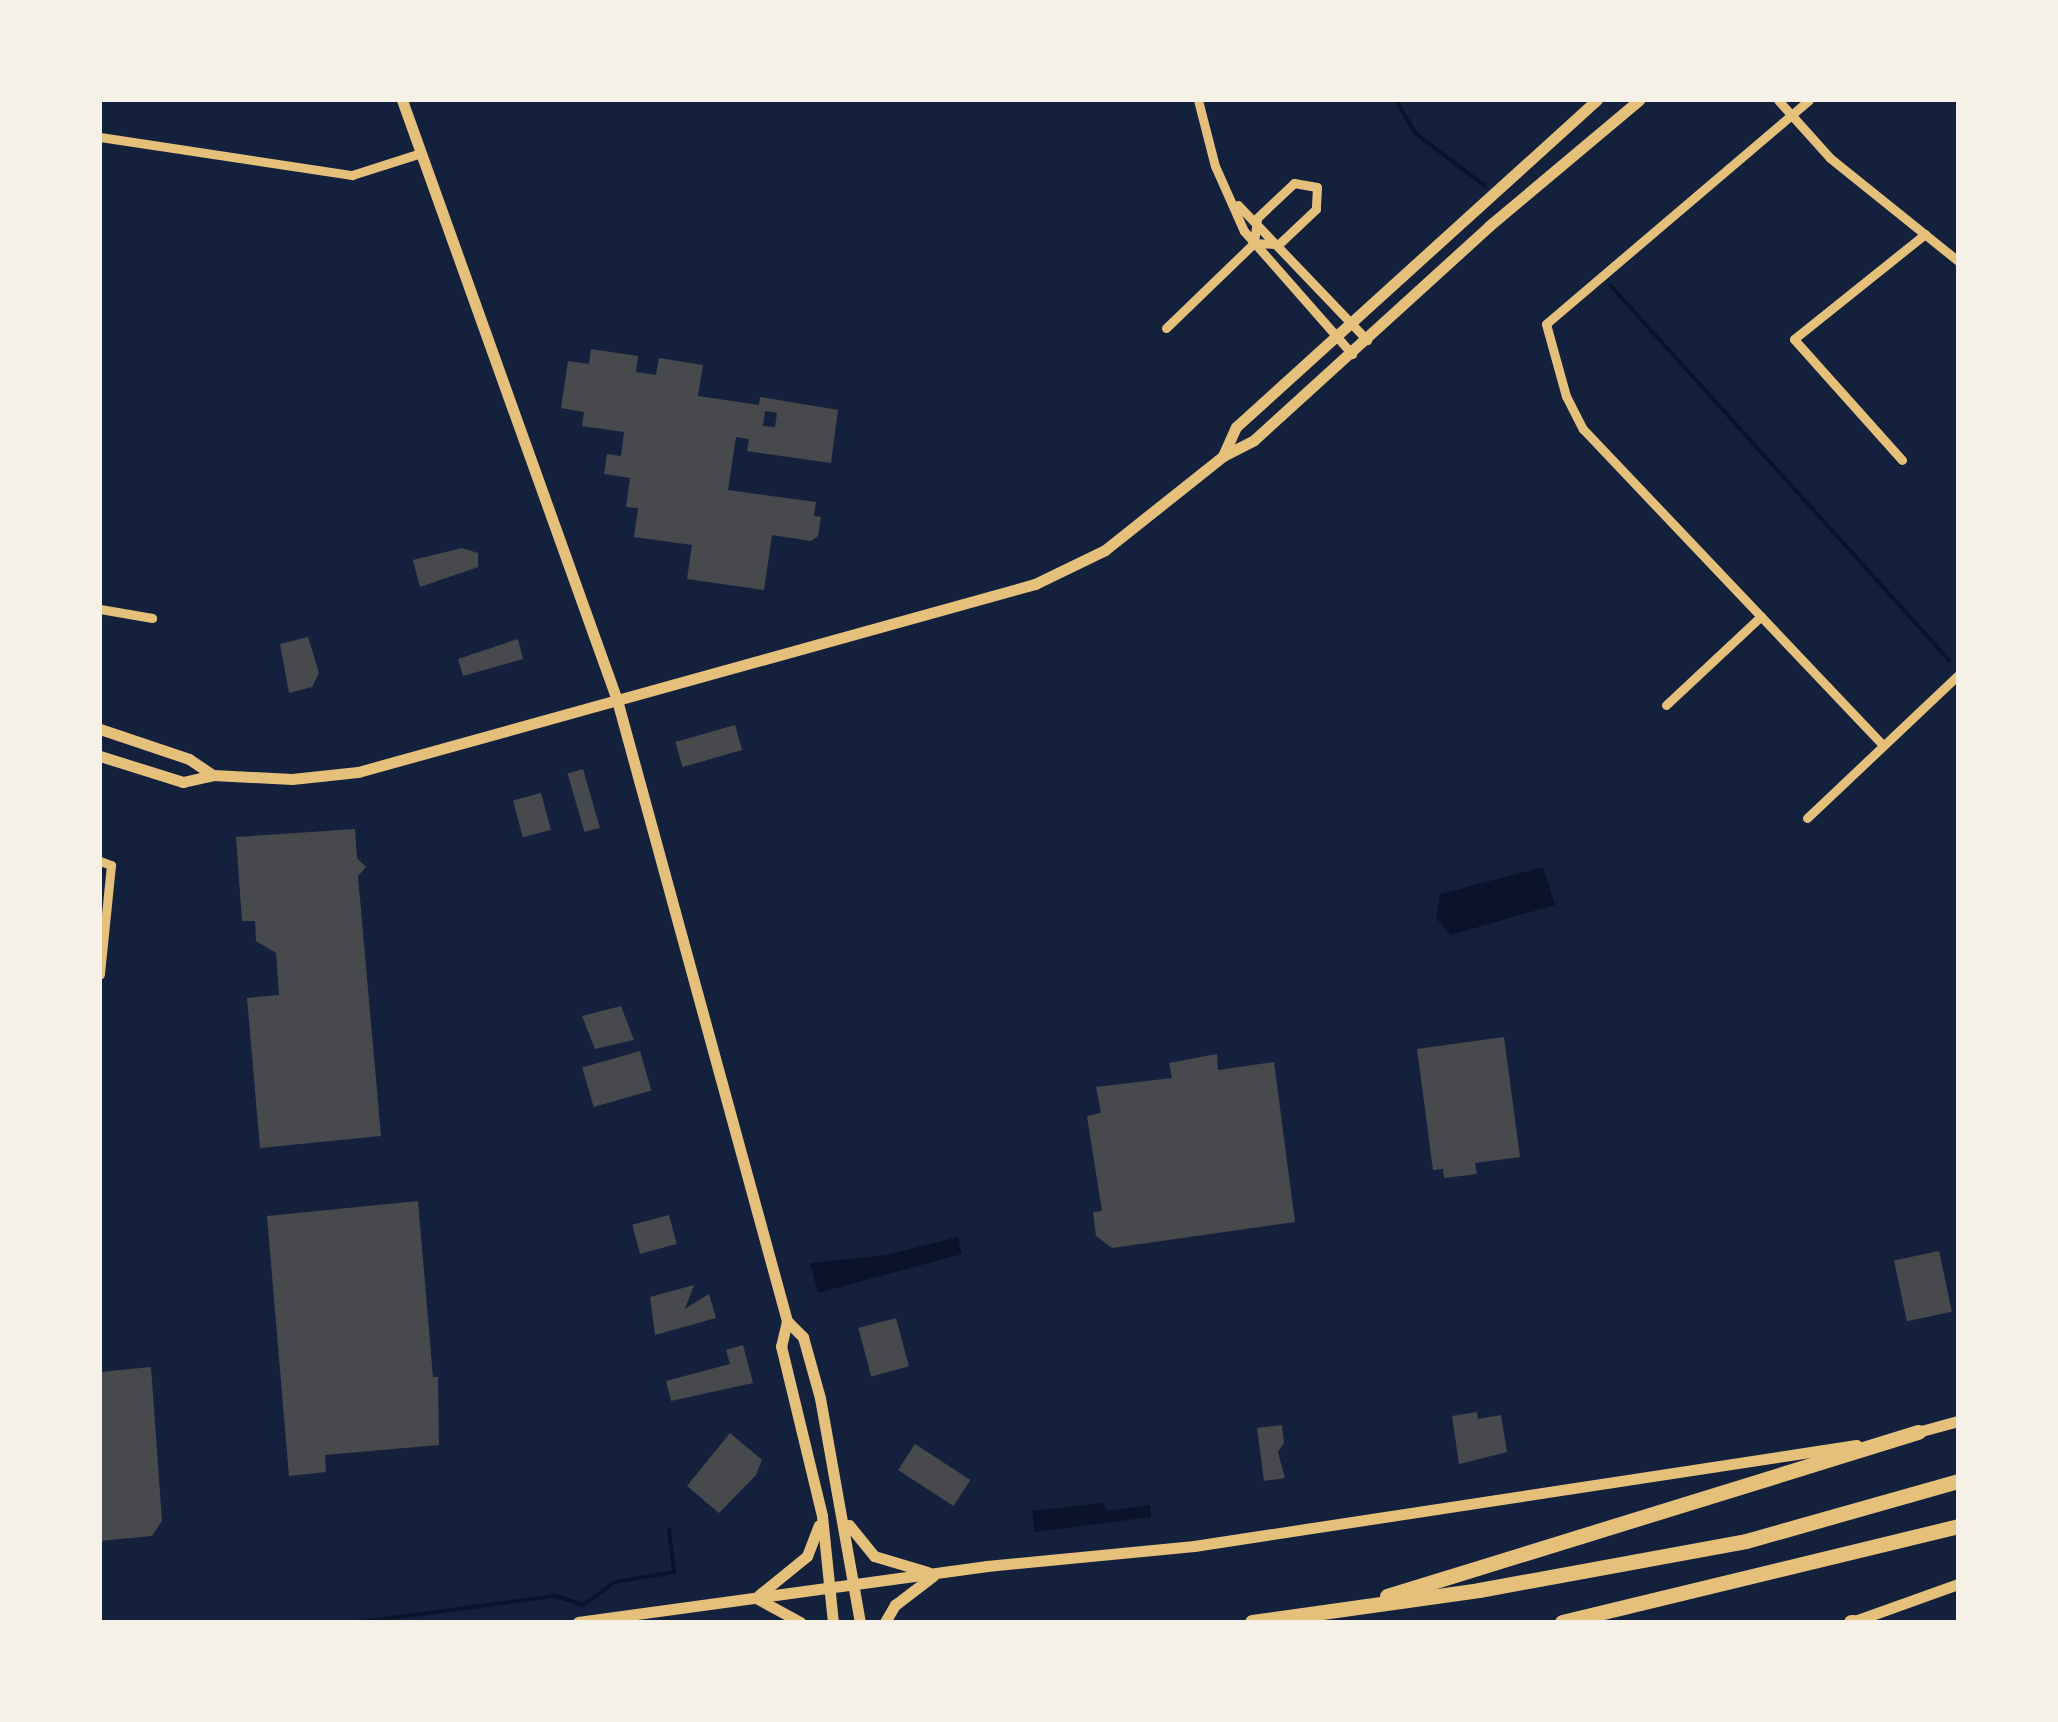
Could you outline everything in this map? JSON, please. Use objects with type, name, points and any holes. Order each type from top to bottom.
[{"type":"highway","points":[[1324,1613],[1918,1432]]},
{"type":"highway","points":[[1252,1622],[1746,1540],[1958,1481]]},
{"type":"highway","points":[[1562,1622],[1958,1526]]},
{"type":"main road","points":[[402,100],[616,700],[787,1321],[781,1346],[822,1516],[833,1622]]},
{"type":"main road","points":[[1223,456],[1236,427],[1596,100]]},
{"type":"main road","points":[[100,756],[183,782],[212,775],[292,779],[358,772],[1035,584],[1116,543],[1223,456],[1254,440],[1638,100]]},
{"type":"main road","points":[[100,729],[189,758],[212,775]]},
{"type":"main road","points":[[787,1321],[803,1337],[846,1521],[860,1622]]},
{"type":"main road","points":[[578,1622],[936,1574],[1194,1546],[1918,1432],[1958,1422]]},
{"type":"main road","points":[[754,1598],[807,1556],[822,1516]]},
{"type":"main road","points":[[846,1521],[874,1556],[936,1574]]},
{"type":"main road","points":[[885,1622],[895,1606],[936,1574]]},
{"type":"main road","points":[[1852,1622],[1958,1584]]},
{"type":"main road","points":[[754,1598],[800,1622]]},
{"type":"street","points":[[1198,100],[1215,166],[1238,204],[1254,243],[1352,354]]},
{"type":"street","points":[[1778,100],[1830,158],[1958,261]]},
{"type":"street","points":[[1809,100],[1546,324],[1566,396],[1583,429],[1883,745]]},
{"type":"street","points":[[100,137],[352,175],[421,154]]},
{"type":"street","points":[[1166,328],[1254,243],[1257,218],[1294,183],[1317,187],[1316,209],[1279,244],[1254,243]]},
{"type":"street","points":[[1238,204],[1257,218],[1367,340]]},
{"type":"street","points":[[1902,460],[1794,339],[1925,234]]},
{"type":"street","points":[[100,608],[152,618]]},
{"type":"street","points":[[1666,705],[1760,616]]},
{"type":"street","points":[[1807,818],[1958,675]]},
{"type":"street","points":[[100,974],[106,863]]},
{"type":"water","points":[[1543,867],[1555,905],[1451,935],[1436,918],[1440,894]]},
{"type":"water","points":[[958,1237],[962,1254],[818,1293],[810,1263],[886,1255]]},
{"type":"water","points":[[1102,1503],[1107,1511],[1150,1505],[1151,1517],[1035,1532],[1032,1511]]},
{"type":"building","points":[[591,349],[638,356],[636,372],[656,375],[659,358],[703,365],[698,396],[759,405],[760,397],[838,410],[831,463],[747,451],[749,439],[736,437],[728,490],[816,502],[814,516],[821,517],[818,536],[811,541],[772,535],[764,590],[687,579],[692,545],[634,537],[638,508],[626,507],[630,478],[604,474],[607,454],[621,456],[624,432],[582,426],[584,412],[561,408],[568,361],[589,364]],"holes":[[[765,411],[777,413],[775,427],[763,426]]]},
{"type":"building","points":[[462,548],[478,553],[478,567],[420,587],[413,560]]},
{"type":"building","points":[[308,637],[319,673],[312,687],[289,693],[280,644]]},
{"type":"building","points":[[518,639],[523,659],[463,676],[458,659]]},
{"type":"building","points":[[735,725],[742,750],[683,767],[675,742]]},
{"type":"building","points":[[583,769],[600,828],[584,832],[568,773]]},
{"type":"building","points":[[541,793],[551,830],[523,837],[513,801]]},
{"type":"building","points":[[355,829],[357,858],[366,867],[358,876],[381,1136],[260,1148],[247,998],[279,995],[276,953],[256,941],[255,921],[242,921],[236,837]]},
{"type":"building","points":[[621,1006],[634,1040],[595,1049],[582,1016]]},
{"type":"building","points":[[1504,1037],[1520,1157],[1475,1163],[1477,1174],[1444,1178],[1443,1169],[1433,1170],[1417,1049]]},
{"type":"building","points":[[640,1051],[651,1090],[594,1107],[582,1068]]},
{"type":"building","points":[[1217,1054],[1218,1070],[1274,1062],[1295,1222],[1112,1248],[1096,1236],[1093,1212],[1102,1211],[1087,1116],[1101,1113],[1096,1087],[1172,1078],[1169,1063]]},
{"type":"building","points":[[418,1201],[433,1377],[438,1377],[439,1445],[325,1455],[326,1472],[289,1476],[267,1216]]},
{"type":"building","points":[[669,1215],[677,1244],[640,1254],[632,1225]]},
{"type":"building","points":[[1939,1251],[1952,1312],[1907,1321],[1894,1261]]},
{"type":"building","points":[[694,1285],[685,1309],[709,1294],[716,1318],[655,1335],[650,1297]]},
{"type":"building","points":[[896,1318],[909,1366],[871,1376],[858,1328]]},
{"type":"building","points":[[743,1345],[753,1383],[671,1401],[666,1381],[730,1364],[726,1350]]},
{"type":"building","points":[[151,1367],[162,1521],[152,1536],[100,1541],[100,1372]]},
{"type":"building","points":[[1477,1412],[1478,1419],[1501,1415],[1507,1452],[1459,1464],[1452,1416]]},
{"type":"building","points":[[1282,1425],[1284,1443],[1278,1452],[1285,1478],[1264,1481],[1257,1428]]},
{"type":"building","points":[[730,1433],[762,1460],[756,1475],[719,1513],[687,1486]]},
{"type":"building","points":[[915,1444],[970,1480],[953,1506],[898,1470]]},
{"type":"waterway","points":[[1396,100],[1415,133],[1485,186]]},
{"type":"waterway","points":[[1610,285],[1949,660]]},
{"type":"waterway","points":[[360,1622],[556,1596],[583,1605],[615,1582],[674,1572],[669,1529]]}]
